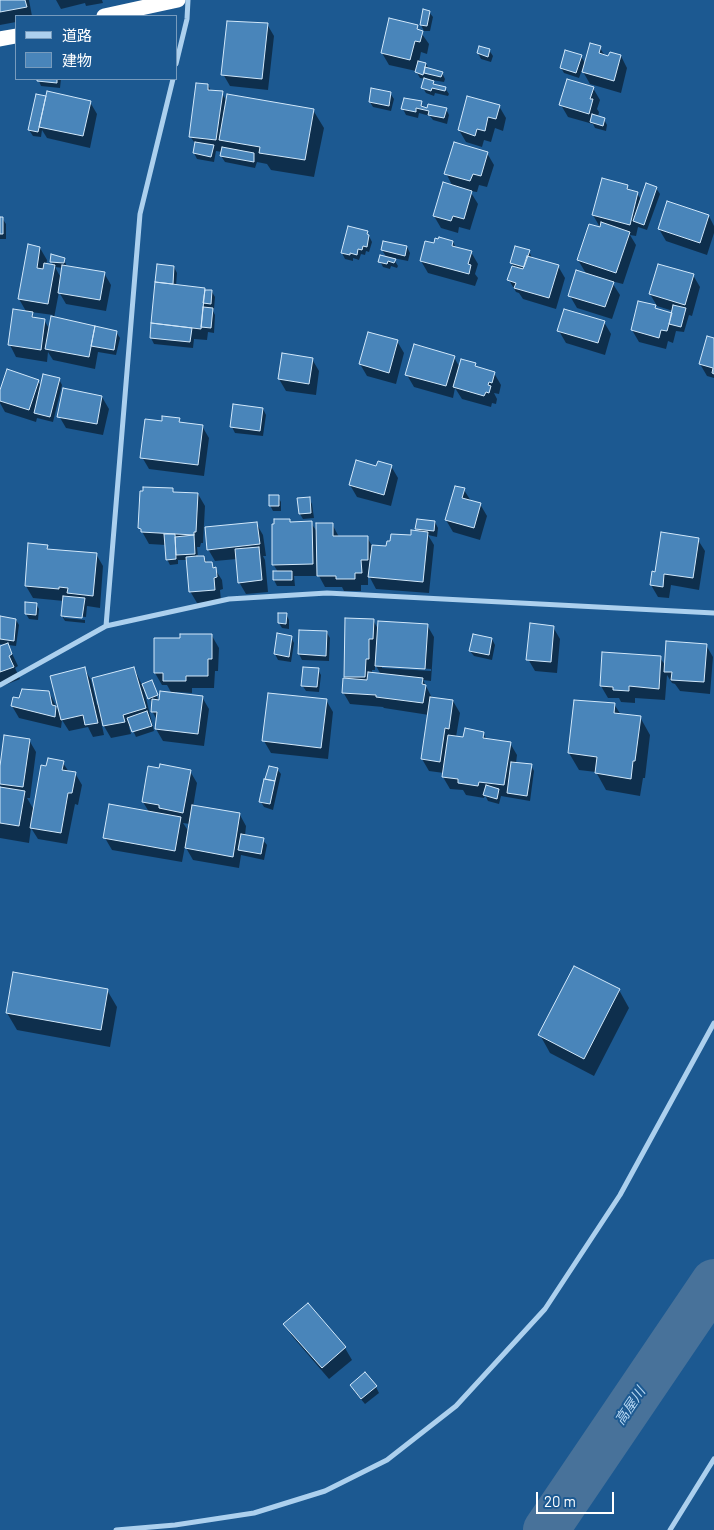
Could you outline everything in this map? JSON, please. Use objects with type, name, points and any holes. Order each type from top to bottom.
[{"type":"highway","points":[[109,15],[178,0]]},
{"type":"highway","points":[[0,39],[15,36]]},
{"type":"street","points":[[178,56],[187,19],[188,0]]},
{"type":"street","points":[[106,626],[140,214],[173,80]]},
{"type":"street","points":[[0,685],[106,626],[229,599],[327,593],[714,613]]},
{"type":"street","points":[[116,1530],[175,1525],[254,1513],[325,1491],[387,1460],[456,1406],[545,1309],[620,1195],[714,1023]]},
{"type":"street","points":[[670,1530],[714,1459]]},
{"type":"building","points":[[0,0],[25,0],[27,7],[0,12]]},
{"type":"building","points":[[423,9],[430,11],[427,26],[420,25]]},
{"type":"building","points":[[389,18],[418,25],[417,29],[423,31],[420,42],[415,41],[410,60],[381,53]]},
{"type":"building","points":[[227,21],[268,23],[262,79],[221,75]]},
{"type":"building","points":[[590,43],[601,46],[599,53],[608,56],[610,52],[621,55],[614,81],[582,72]]},
{"type":"building","points":[[479,46],[490,49],[488,57],[477,53]]},
{"type":"building","points":[[565,50],[582,55],[576,73],[560,68]]},
{"type":"building","points":[[418,61],[426,63],[423,75],[415,72]]},
{"type":"building","points":[[425,67],[443,72],[441,77],[424,73]]},
{"type":"building","points":[[424,78],[434,81],[433,84],[446,87],[445,91],[432,88],[431,91],[421,88]]},
{"type":"building","points":[[567,79],[594,87],[590,99],[593,99],[589,114],[559,105]]},
{"type":"building","points":[[57,80],[57,83],[37,81]]},
{"type":"building","points":[[196,83],[208,84],[208,90],[223,91],[216,140],[189,137]]},
{"type":"building","points":[[371,88],[391,92],[389,106],[369,102]]},
{"type":"building","points":[[47,91],[91,101],[83,136],[39,127]]},
{"type":"building","points":[[36,94],[46,96],[38,132],[28,130]]},
{"type":"building","points":[[227,94],[314,109],[305,160],[259,153],[260,147],[219,140]]},
{"type":"building","points":[[467,96],[500,105],[496,119],[488,117],[485,131],[477,129],[475,136],[458,130]]},
{"type":"building","points":[[404,98],[422,101],[421,106],[427,108],[428,104],[447,108],[444,118],[428,115],[429,111],[416,108],[416,112],[401,109]]},
{"type":"building","points":[[592,114],[605,118],[603,126],[590,122]]},
{"type":"building","points":[[195,142],[214,145],[211,157],[193,153]]},
{"type":"building","points":[[454,142],[488,152],[481,176],[473,174],[470,181],[444,174]]},
{"type":"building","points":[[222,147],[254,153],[254,162],[220,156]]},
{"type":"building","points":[[602,178],[628,185],[627,189],[638,192],[630,225],[592,215]]},
{"type":"building","points":[[443,182],[472,191],[464,219],[453,216],[451,221],[433,216]]},
{"type":"building","points":[[646,183],[657,187],[644,225],[633,221]]},
{"type":"building","points":[[667,201],[709,215],[700,243],[658,229]]},
{"type":"building","points":[[0,217],[3,217],[3,234],[0,234]]},
{"type":"building","points":[[601,222],[630,232],[616,273],[577,260],[589,224],[600,227]]},
{"type":"building","points":[[348,226],[368,231],[367,247],[363,246],[362,250],[358,249],[357,255],[341,253]]},
{"type":"building","points":[[439,237],[453,241],[452,246],[472,251],[468,264],[471,265],[469,274],[420,261],[425,241],[434,243],[435,238],[438,239]]},
{"type":"building","points":[[383,241],[407,246],[405,256],[381,250]]},
{"type":"building","points":[[28,244],[40,247],[37,268],[43,269],[44,263],[55,265],[48,304],[18,299]]},
{"type":"building","points":[[515,246],[530,250],[524,267],[510,263]]},
{"type":"building","points":[[51,254],[65,258],[64,263],[50,262]]},
{"type":"building","points":[[380,255],[396,259],[394,263],[388,261],[387,264],[378,262]]},
{"type":"building","points":[[527,256],[559,265],[549,298],[514,288],[516,283],[507,280],[512,266],[523,269]]},
{"type":"building","points":[[157,264],[174,266],[173,284],[155,282]]},
{"type":"building","points":[[658,264],[694,274],[685,305],[649,294]]},
{"type":"building","points":[[62,265],[105,272],[100,300],[58,293]]},
{"type":"building","points":[[576,270],[614,282],[605,307],[568,296]]},
{"type":"building","points":[[155,282],[205,288],[201,329],[151,323]]},
{"type":"building","points":[[205,290],[212,290],[211,304],[203,303]]},
{"type":"building","points":[[638,301],[656,305],[655,308],[672,313],[667,331],[661,330],[659,338],[631,330]]},
{"type":"building","points":[[673,305],[686,308],[681,327],[669,324]]},
{"type":"building","points":[[203,307],[213,308],[211,328],[201,327]]},
{"type":"building","points":[[13,309],[33,312],[32,317],[45,319],[41,350],[8,345]]},
{"type":"building","points":[[564,309],[605,321],[598,343],[557,331]]},
{"type":"building","points":[[51,316],[95,326],[89,357],[45,349]]},
{"type":"building","points":[[151,323],[192,328],[190,342],[150,338]]},
{"type":"building","points":[[95,326],[117,331],[114,350],[91,346]]},
{"type":"building","points":[[368,332],[398,340],[389,373],[359,364]]},
{"type":"building","points":[[707,336],[714,338],[714,374],[712,373],[713,368],[699,364]]},
{"type":"building","points":[[414,344],[455,356],[446,386],[405,375]]},
{"type":"building","points":[[282,353],[313,358],[309,384],[278,379]]},
{"type":"building","points":[[461,359],[476,363],[475,366],[495,372],[492,383],[489,382],[488,385],[491,386],[489,393],[486,392],[484,396],[453,387]]},
{"type":"building","points":[[7,369],[39,380],[29,410],[0,401],[0,390]]},
{"type":"building","points":[[43,374],[60,378],[50,417],[34,413]]},
{"type":"building","points":[[63,388],[102,396],[97,424],[57,417]]},
{"type":"building","points":[[233,404],[263,408],[260,431],[230,427]]},
{"type":"building","points":[[162,416],[180,418],[179,422],[203,425],[198,465],[140,458],[145,419],[162,421]]},
{"type":"building","points":[[356,460],[376,466],[378,461],[392,465],[384,495],[349,485]]},
{"type":"building","points":[[455,486],[465,488],[462,498],[481,503],[474,528],[445,520]]},
{"type":"building","points":[[143,487],[173,488],[173,492],[198,493],[196,532],[194,532],[194,535],[141,532],[141,529],[138,528],[140,491],[143,491]]},
{"type":"building","points":[[269,495],[279,495],[279,506],[269,506]]},
{"type":"building","points":[[310,497],[311,513],[299,514],[297,498]]},
{"type":"building","points":[[274,519],[290,519],[290,522],[312,521],[313,564],[272,565],[272,524],[274,524]]},
{"type":"building","points":[[417,519],[435,521],[434,531],[415,529]]},
{"type":"building","points":[[257,522],[260,544],[207,550],[205,527]]},
{"type":"building","points":[[316,523],[333,523],[333,536],[368,536],[368,560],[361,560],[362,573],[355,573],[355,579],[317,576]]},
{"type":"building","points":[[411,530],[428,532],[423,582],[368,577],[372,545],[386,546],[387,541],[390,541],[391,534],[411,535]]},
{"type":"building","points":[[661,532],[699,538],[693,578],[664,574],[663,587],[650,585],[652,571],[655,572]]},
{"type":"building","points":[[164,534],[175,534],[176,559],[166,560]]},
{"type":"building","points":[[194,535],[195,554],[176,555],[175,537]]},
{"type":"building","points":[[28,543],[48,545],[47,549],[97,553],[93,596],[67,593],[68,588],[25,586]]},
{"type":"building","points":[[259,547],[262,580],[238,583],[235,549]]},
{"type":"building","points":[[204,556],[205,562],[212,562],[213,568],[216,567],[217,577],[214,578],[215,590],[189,592],[186,557]]},
{"type":"building","points":[[273,571],[292,571],[292,580],[273,580]]},
{"type":"building","points":[[63,596],[85,598],[82,618],[61,616]]},
{"type":"building","points":[[25,602],[37,603],[36,615],[25,614]]},
{"type":"building","points":[[278,613],[287,613],[286,624],[278,623]]},
{"type":"building","points":[[0,616],[16,619],[14,641],[0,639]]},
{"type":"building","points":[[345,618],[374,619],[373,639],[369,639],[369,659],[366,659],[365,677],[344,677]]},
{"type":"building","points":[[378,621],[428,624],[425,669],[375,666]]},
{"type":"building","points":[[530,623],[554,626],[551,662],[526,660]]},
{"type":"building","points":[[299,630],[327,631],[326,656],[298,654]]},
{"type":"building","points":[[277,633],[292,636],[289,657],[274,654]]},
{"type":"building","points":[[180,634],[212,634],[212,659],[208,659],[208,676],[186,676],[186,681],[163,681],[163,673],[154,673],[154,638],[180,638]]},
{"type":"building","points":[[473,634],[492,638],[489,655],[469,651]]},
{"type":"building","points":[[666,641],[707,644],[704,682],[671,680],[672,672],[664,672]]},
{"type":"building","points":[[8,643],[12,654],[9,656],[14,667],[0,672],[0,646]]},
{"type":"building","points":[[602,652],[661,656],[659,689],[629,686],[629,691],[613,690],[613,687],[600,686]]},
{"type":"building","points":[[85,667],[98,723],[85,725],[83,715],[61,720],[50,676]]},
{"type":"building","points":[[134,667],[146,708],[123,715],[125,722],[103,726],[92,678]]},
{"type":"building","points":[[303,667],[319,668],[317,687],[301,686]]},
{"type":"building","points":[[368,672],[423,678],[422,684],[426,685],[423,703],[376,697],[376,695],[342,693],[343,678],[367,680]]},
{"type":"building","points":[[152,680],[158,695],[148,699],[142,684]]},
{"type":"building","points":[[22,689],[49,691],[52,705],[56,706],[55,717],[11,706],[13,697],[19,698]]},
{"type":"building","points":[[160,691],[203,696],[198,734],[155,729],[157,712],[151,712],[152,699],[159,700]]},
{"type":"building","points":[[268,693],[327,699],[321,748],[262,741]]},
{"type":"building","points":[[430,697],[453,700],[449,729],[445,728],[440,762],[421,759]]},
{"type":"building","points":[[574,700],[615,703],[614,713],[641,716],[631,779],[595,773],[597,757],[568,753]]},
{"type":"building","points":[[147,711],[152,726],[132,732],[127,718]]},
{"type":"building","points":[[465,728],[484,732],[483,738],[511,742],[504,785],[479,782],[478,786],[458,783],[458,779],[442,777],[448,735],[463,737]]},
{"type":"building","points":[[4,735],[30,739],[23,787],[0,784]]},
{"type":"building","points":[[48,758],[64,761],[62,770],[76,772],[72,793],[68,793],[61,833],[30,828],[41,765],[46,766]]},
{"type":"building","points":[[511,762],[532,764],[527,796],[507,793]]},
{"type":"building","points":[[160,764],[191,770],[183,813],[159,808],[159,805],[142,802],[148,766],[159,768]]},
{"type":"building","points":[[269,766],[278,768],[275,781],[265,779]]},
{"type":"building","points":[[264,779],[275,781],[270,804],[259,802]]},
{"type":"building","points":[[486,785],[499,789],[497,799],[483,795]]},
{"type":"building","points":[[0,787],[25,791],[19,826],[0,823]]},
{"type":"building","points":[[109,804],[181,817],[175,851],[103,838]]},
{"type":"building","points":[[192,805],[240,813],[233,857],[185,848]]},
{"type":"building","points":[[241,834],[264,838],[261,854],[238,850]]},
{"type":"building","points":[[574,966],[620,989],[584,1059],[538,1035]]},
{"type":"building","points":[[13,972],[108,989],[101,1030],[6,1013]]},
{"type":"building","points":[[308,1303],[346,1347],[322,1368],[283,1324]]},
{"type":"building","points":[[365,1372],[377,1386],[361,1399],[350,1385]]},
{"type":"waterway","name":"高屋川","points":[[546,1530],[714,1282]]}]
